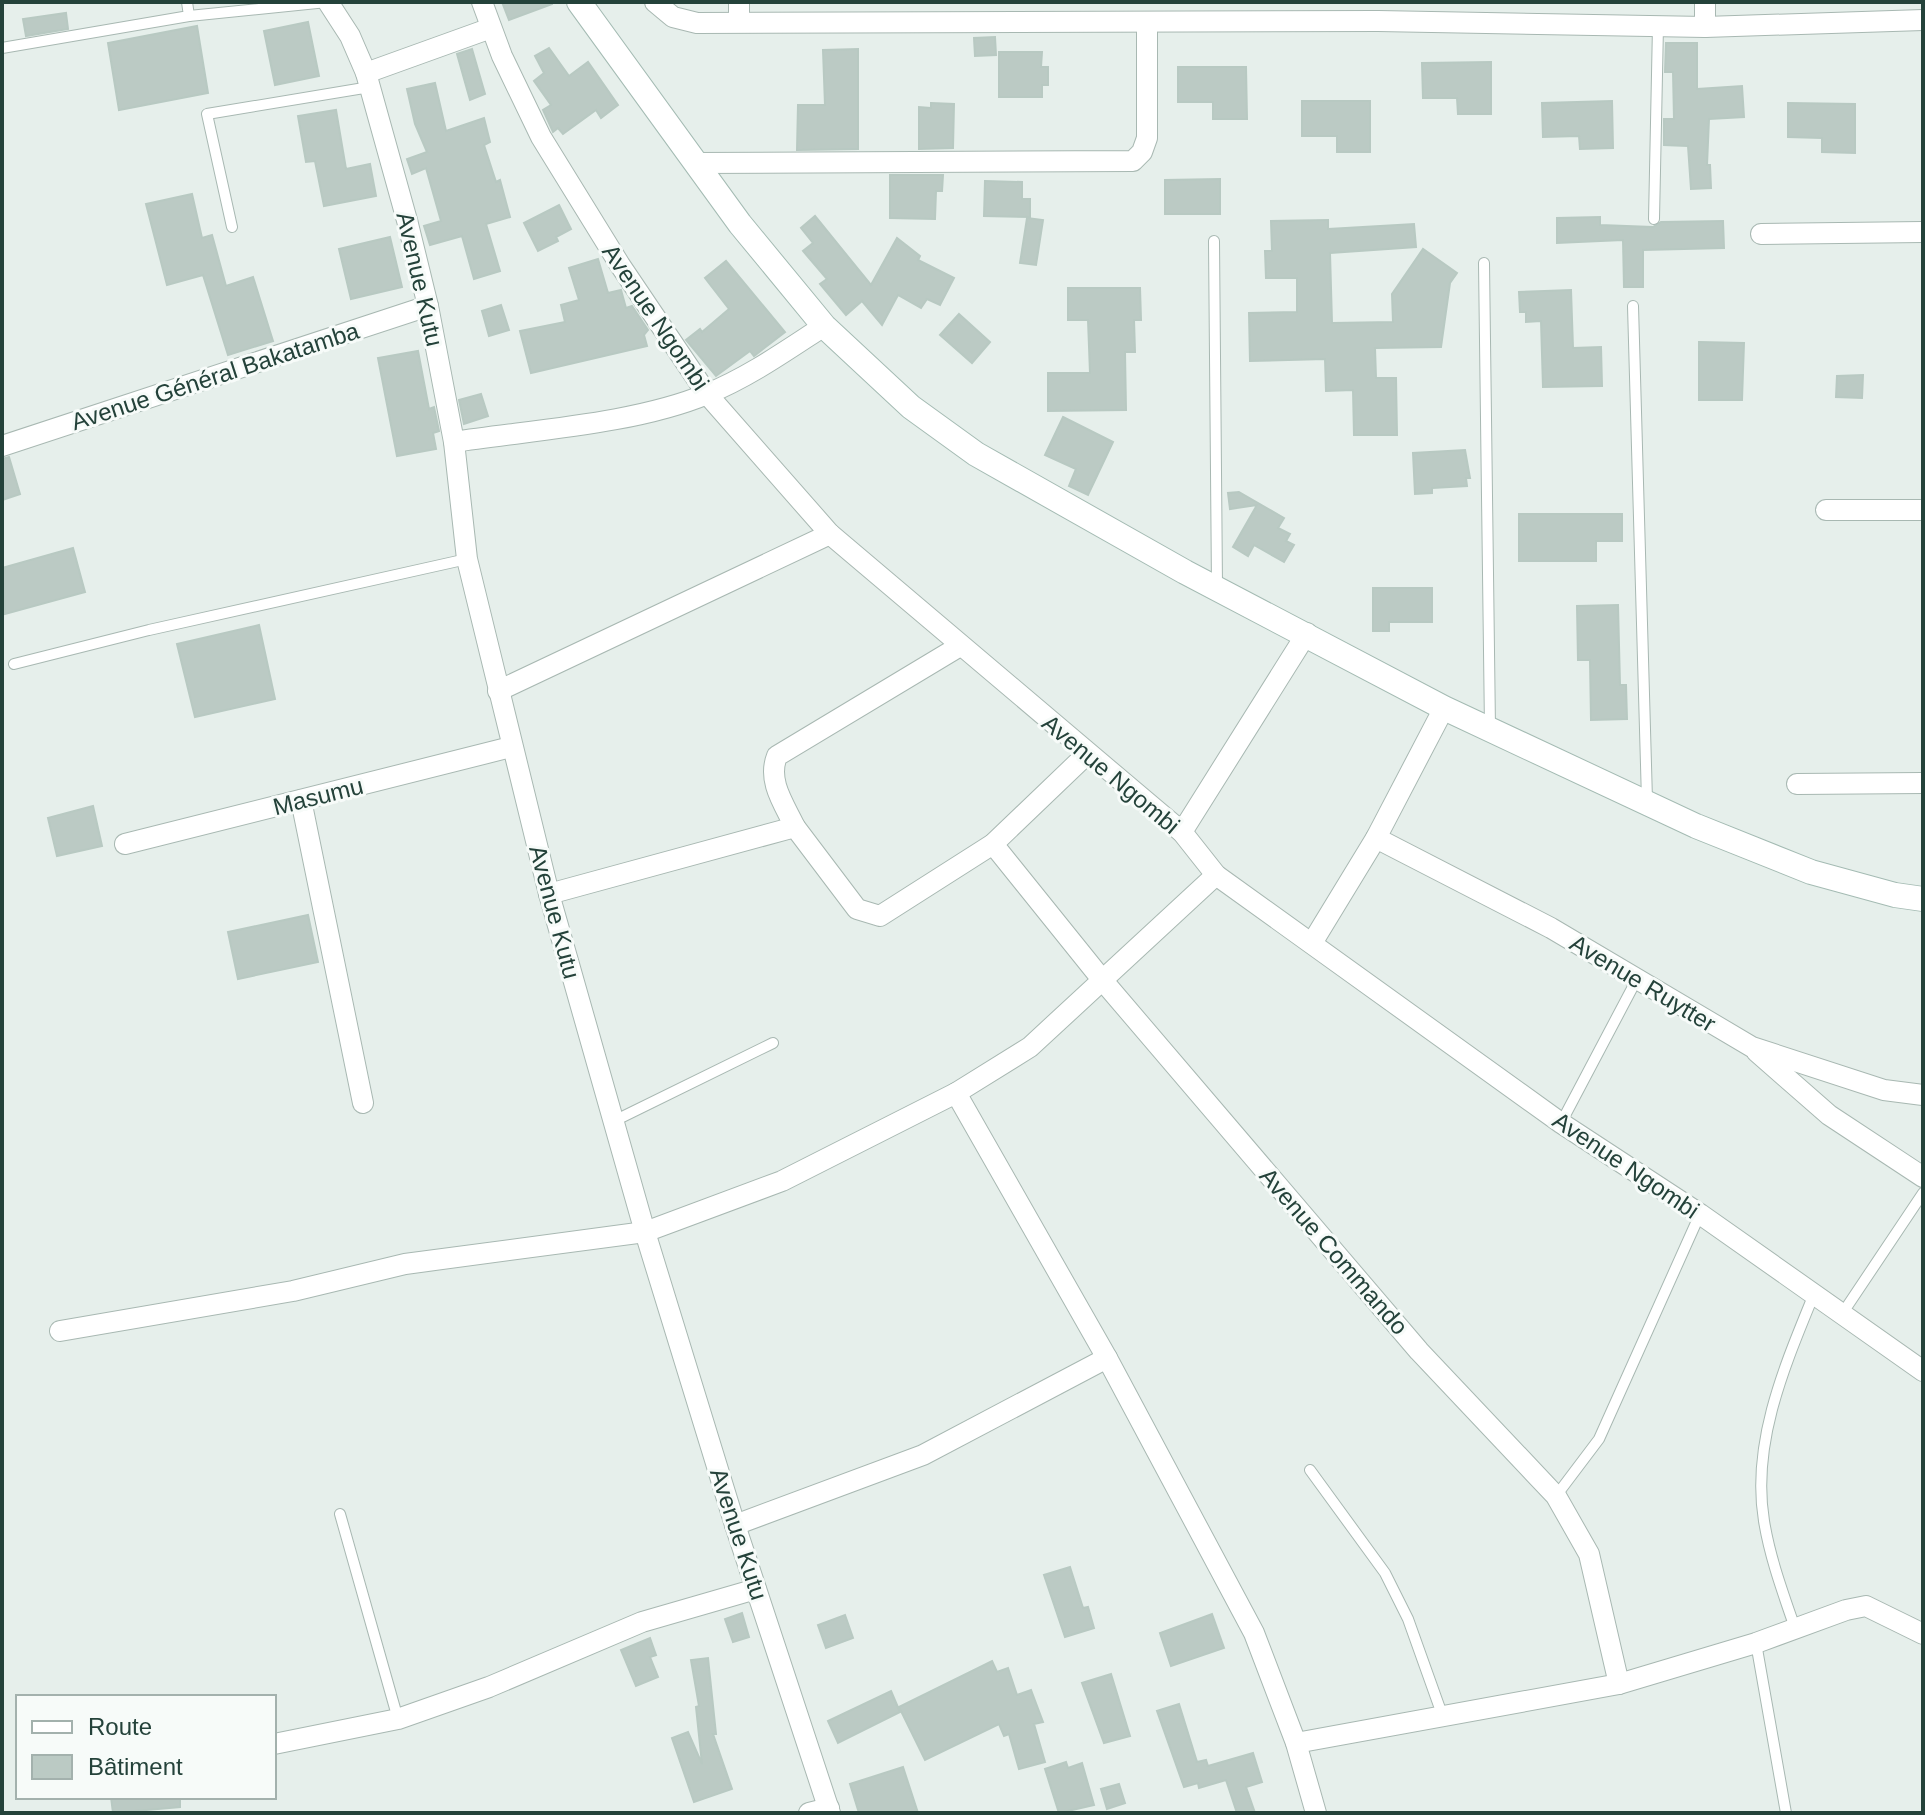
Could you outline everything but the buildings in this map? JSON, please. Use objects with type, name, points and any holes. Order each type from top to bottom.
[{"type":"main road","points":[[579,2],[695,163],[824,326],[911,407],[976,454],[1217,588],[1444,708],[1647,802],[1811,872],[1895,895],[1923,899]]},
{"type":"street","name":"Avenue Kutu","points":[[328,2],[350,36],[368,80],[428,306],[454,442],[467,559],[549,894],[612,1122],[822,1811]]},
{"type":"street","name":"Avenue Ngombi","points":[[482,2],[541,137],[620,265],[707,394],[830,534],[1182,832],[1216,875],[1561,1123],[1700,1214],[1923,1371]]},
{"type":"street","points":[[655,2],[673,17],[685,20],[739,12],[1052,12],[1147,22],[1378,11],[1705,27],[1923,20]]},
{"type":"street","points":[[1705,2],[1705,27]]},
{"type":"street","points":[[695,163],[1120,164],[1133,161],[1142,152],[1147,138],[1147,22]]},
{"type":"street","points":[[368,80],[491,28]]},
{"type":"street","points":[[1761,234],[1923,232]]},
{"type":"street","name":"Avenue Général Bakatamba","points":[[2,446],[428,306]]},
{"type":"street","points":[[454,442],[656,410],[707,394],[761,366],[824,326]]},
{"type":"street","points":[[1826,510],[1923,510]]},
{"type":"street","points":[[498,691],[830,534]]},
{"type":"street","points":[[1182,832],[1307,633]]},
{"type":"street","points":[[960,646],[777,756],[773,767],[775,784],[795,827],[857,909],[870,916],[891,911],[993,844],[1087,754]]},
{"type":"street","points":[[1312,943],[1376,838],[1444,708]]},
{"type":"street","name":"Masumu","points":[[125,844],[511,747]]},
{"type":"street","points":[[1797,784],[1923,783]]},
{"type":"street","points":[[301,800],[363,1103]]},
{"type":"street","points":[[549,894],[795,827]]},
{"type":"street","name":"Avenue Ruytter","points":[[1376,838],[1551,928],[1752,1047],[1884,1090],[1923,1095]]},
{"type":"street","name":"Avenue Commando","points":[[993,844],[1104,982],[1419,1351],[1556,1496],[1589,1554],[1619,1684]]},
{"type":"street","points":[[60,1331],[293,1291],[405,1264],[645,1232],[782,1181],[956,1093],[1030,1047],[1104,982],[1216,875]]},
{"type":"street","points":[[1752,1047],[1829,1115],[1923,1177]]},
{"type":"street","points":[[956,1093],[1107,1358],[1254,1633],[1296,1743],[1316,1813]]},
{"type":"street","points":[[735,1525],[923,1455],[1107,1358]]},
{"type":"street","points":[[276,1744],[398,1719],[489,1687],[642,1622],[756,1589]]},
{"type":"street","points":[[1296,1743],[1619,1684],[1866,1606],[1923,1634]]},
{"type":"lane","points":[[187,2],[189,16]]},
{"type":"lane","points":[[2,48],[189,16],[328,2]]},
{"type":"lane","points":[[1654,219],[1658,26]]},
{"type":"lane","points":[[232,227],[207,114],[368,80]]},
{"type":"lane","points":[[1214,241],[1217,588]]},
{"type":"lane","points":[[1484,263],[1490,728]]},
{"type":"lane","points":[[1633,306],[1647,802]]},
{"type":"lane","points":[[14,664],[163,626],[467,559]]},
{"type":"lane","points":[[1561,1123],[1637,979]]},
{"type":"lane","points":[[612,1122],[773,1043]]},
{"type":"lane","points":[[1842,1314],[1923,1193]]},
{"type":"lane","points":[[1556,1496],[1599,1439],[1700,1214]]},
{"type":"lane","points":[[1795,1628],[1773,1562],[1764,1518],[1762,1483],[1764,1452],[1781,1374],[1814,1294]]},
{"type":"lane","points":[[1310,1470],[1385,1573],[1417,1642],[1443,1717]]},
{"type":"lane","points":[[340,1514],[398,1719]]},
{"type":"lane","points":[[1756,1643],[1786,1813]]}]
